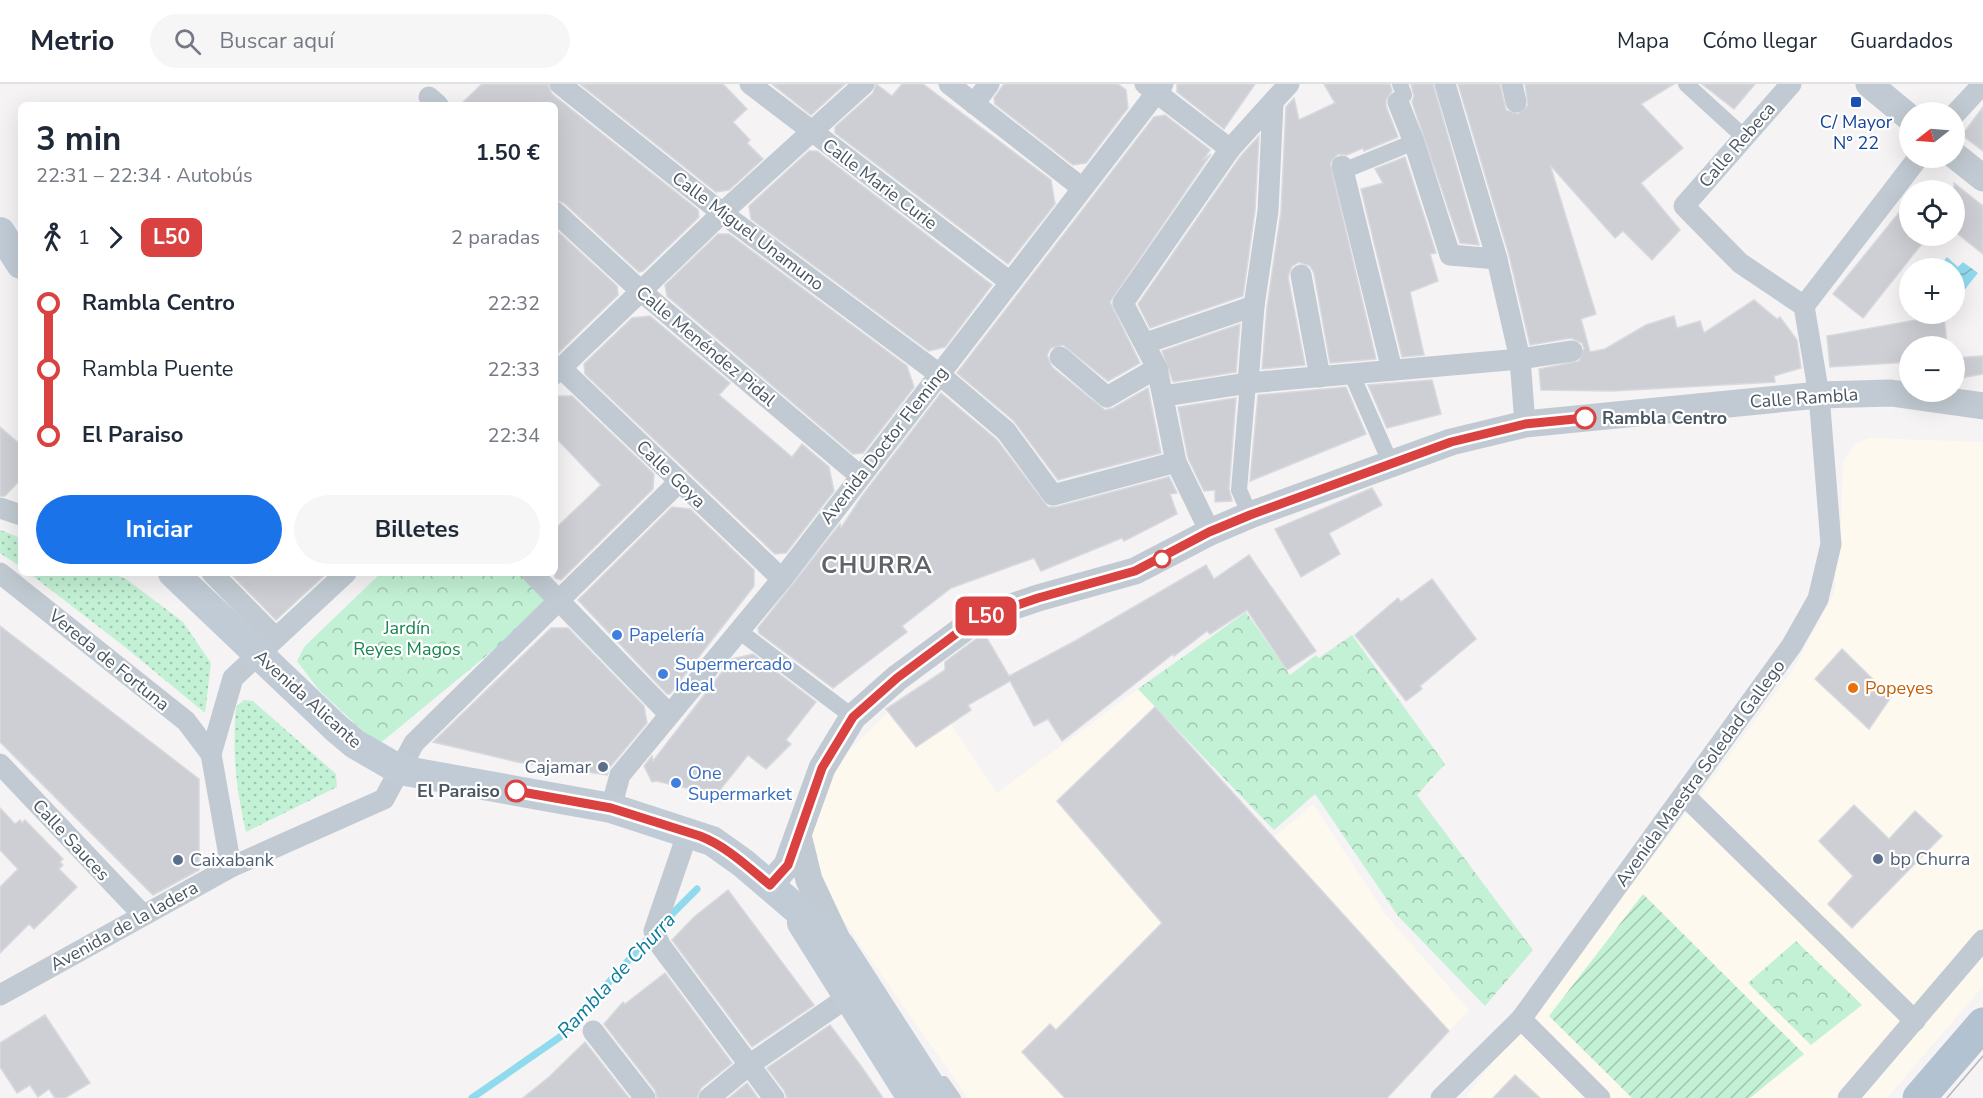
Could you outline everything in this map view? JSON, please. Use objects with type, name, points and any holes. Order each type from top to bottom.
[{"type":"main road","points":[[0,232],[18,259]]},
{"type":"main road","name":"Avenida Alicante","points":[[176,576],[267,646],[355,744],[400,770],[611,808],[700,836],[780,894],[840,946],[922,1093]]},
{"type":"main road","points":[[780,894],[848,997],[922,1093]]},
{"type":"main road","points":[[1919,1098],[1983,1024]]},
{"type":"street","name":"Calle Miguel Unamuno","points":[[560,84],[722,213],[939,374],[1006,431],[1053,495],[1176,462]]},
{"type":"street","name":"Calle Marie Curie","points":[[750,84],[1010,282]]},
{"type":"street","points":[[558,371],[722,213],[864,84]]},
{"type":"street","points":[[949,84],[1082,188]]},
{"type":"street","points":[[974,104],[989,84]]},
{"type":"street","points":[[1209,532],[1176,462],[1158,368],[1123,303],[1230,149],[1289,84]]},
{"type":"street","points":[[1445,84],[1497,259],[1520,359],[1525,424]]},
{"type":"street","points":[[1686,84],[1744,137]]},
{"type":"street","name":"Calle Rebeca","points":[[1791,84],[1684,206],[1740,263],[1804,306]]},
{"type":"street","points":[[1869,84],[1899,109]]},
{"type":"street","points":[[1965,104],[1983,84]]},
{"type":"street","points":[[1154,87],[1230,149]]},
{"type":"street","name":"Avenida Doctor Fleming","points":[[611,808],[620,775],[782,579],[1082,188],[1154,87]]},
{"type":"street","points":[[1399,93],[1450,255],[1497,259]]},
{"type":"street","points":[[1250,515],[1239,490],[1254,306],[1268,211],[1273,102]]},
{"type":"street","points":[[1392,370],[1343,169],[1414,142]]},
{"type":"street","points":[[1965,164],[1983,178]]},
{"type":"street","points":[[1804,306],[1910,168]]},
{"type":"street","name":"Calle Menéndez Pidal","points":[[558,215],[642,292],[860,476]]},
{"type":"street","points":[[1302,275],[1320,377]]},
{"type":"street","points":[[1146,343],[1254,306]]},
{"type":"street","name":"Avenida Maestra Soledad Gallego","points":[[1441,1098],[1521,1019],[1792,645],[1818,598],[1831,544],[1819,395],[1804,306]]},
{"type":"street","points":[[1164,396],[1248,383],[1520,359],[1572,351]]},
{"type":"street","points":[[1060,357],[1107,397],[1158,368]]},
{"type":"street","name":"Calle Goya","points":[[558,371],[782,579]]},
{"type":"street","points":[[1352,375],[1391,464]]},
{"type":"street","name":"Calle Rambla","points":[[780,894],[798,834],[822,768],[853,717],[897,678],[976,619],[1038,598],[1135,571],[1209,532],[1250,515],[1451,442],[1525,424],[1819,395],[1891,393],[1983,406]]},
{"type":"street","name":"Avenida de la ladera","points":[[0,995],[231,867],[384,799],[414,743],[560,602],[679,482]]},
{"type":"street","points":[[0,508],[18,514]]},
{"type":"street","name":"Vereda de Fortuna","points":[[0,573],[186,722],[211,754]]},
{"type":"street","points":[[214,576],[267,646]]},
{"type":"street","points":[[231,867],[211,754],[233,678],[343,576]]},
{"type":"street","points":[[534,576],[669,714]]},
{"type":"street","points":[[739,631],[853,717]]},
{"type":"street","name":"Calle Sauces","points":[[0,764],[143,915]]},
{"type":"street","points":[[1684,795],[1915,1021]]},
{"type":"street","points":[[798,834],[809,880],[840,946]]},
{"type":"street","points":[[700,836],[654,931],[660,945],[774,1098]]},
{"type":"street","points":[[1848,1098],[1983,940]]},
{"type":"street","points":[[709,1098],[749,1065],[848,997]]},
{"type":"street","points":[[1521,1019],[1600,1098]]},
{"type":"street","points":[[593,1031],[645,1098]]},
{"type":"lane","points":[[922,1093],[935,1068],[956,1098]]},
{"type":"shaded area","points":[[1869,438],[1983,442],[1983,986],[1887,1098],[1465,1098],[1698,798],[1794,668],[1834,594],[1841,523],[1843,462],[1856,443]]},
{"type":"shaded area","points":[[1138,689],[1273,838],[1313,804],[1386,915],[1469,1010],[1385,1098],[968,1098],[819,886],[807,814],[833,767],[888,712],[917,746],[950,723],[997,793]]},
{"type":"green space","points":[[0,530],[18,537],[18,565],[0,553]]},
{"type":"green space","points":[[33,576],[118,576],[126,579],[183,622],[211,663],[205,713],[125,647]]},
{"type":"green space","name":"Jardín Reyes Magos","points":[[378,576],[522,576],[549,604],[378,745],[319,690],[297,661],[305,646]]},
{"type":"green space","points":[[1246,612],[1290,675],[1316,655],[1319,658],[1352,635],[1445,764],[1417,795],[1533,950],[1485,1006],[1398,916],[1315,794],[1274,830],[1138,689]]},
{"type":"green space","points":[[244,700],[253,701],[336,774],[337,787],[246,832],[237,785],[234,739],[236,707]]},
{"type":"green space","points":[[1643,894],[1804,1054],[1750,1098],[1632,1098],[1549,1016]]},
{"type":"green space","points":[[1796,941],[1862,1005],[1811,1045],[1748,983]]},
{"type":"water","points":[[1965,263],[1978,273],[1965,289]]},
{"type":"building","points":[[482,84],[548,84],[552,94],[698,210],[699,217],[643,271],[639,272],[564,203],[558,201],[558,102],[463,102]]},
{"type":"building","points":[[580,84],[723,84],[747,109],[733,122],[750,140],[747,143],[763,159],[729,190],[716,192]]},
{"type":"building","points":[[772,84],[845,84],[811,115]]},
{"type":"building","points":[[876,84],[892,96],[902,84],[923,84],[1051,180],[1055,204],[1008,264],[835,133],[835,127],[873,93]]},
{"type":"building","points":[[1004,84],[1118,84],[1126,90],[1128,108],[1086,163],[1073,165],[995,104],[994,98]]},
{"type":"building","points":[[1177,84],[1255,84],[1224,129],[1177,92]]},
{"type":"building","points":[[1324,84],[1390,84],[1392,91],[1386,100],[1386,106],[1398,137],[1364,151],[1363,148],[1347,155],[1338,154],[1330,163],[1376,359],[1330,363],[1314,273],[1310,266],[1299,262],[1292,266],[1288,277],[1305,365],[1262,369],[1267,307],[1281,212],[1286,107],[1294,98],[1299,120],[1335,103]]},
{"type":"building","points":[[1411,84],[1433,84],[1479,245],[1460,243],[1412,102],[1414,96]]},
{"type":"building","points":[[1458,84],[1500,84],[1506,110],[1518,114],[1528,105],[1525,84],[1674,84],[1641,104],[1683,148],[1641,183],[1680,230],[1652,260],[1623,231],[1615,238],[1550,165],[1596,314],[1581,319],[1590,352],[1605,349],[1646,325],[1674,316],[1677,328],[1700,321],[1704,333],[1754,300],[1777,319],[1780,317],[1797,340],[1801,368],[1774,376],[1775,382],[1613,391],[1541,390],[1539,369],[1579,361],[1584,348],[1582,343],[1571,338],[1530,345],[1509,255]]},
{"type":"building","points":[[1702,84],[1755,84],[1734,109]]},
{"type":"building","points":[[1983,107],[1983,151],[1965,137],[1965,131]]},
{"type":"building","points":[[1165,115],[1210,150],[1203,160],[1211,154],[1110,302],[1140,363],[1108,381],[1063,345],[1051,348],[1047,355],[1052,367],[1105,410],[1113,408],[1148,388],[1161,453],[1058,480],[1014,421],[957,373],[1154,117]]},
{"type":"building","points":[[1259,136],[1255,210],[1243,296],[1150,328],[1138,304],[1240,157]]},
{"type":"building","points":[[809,151],[817,151],[992,285],[945,347],[929,351],[751,219],[749,206]]},
{"type":"building","points":[[1405,157],[1436,253],[1430,254],[1438,281],[1410,292],[1424,355],[1402,357],[1361,189],[1383,183],[1375,169]]},
{"type":"building","points":[[1965,192],[1983,206],[1983,254],[1965,240]]},
{"type":"building","points":[[1899,213],[1899,246],[1920,246],[1911,258],[1899,258],[1899,273],[1863,318],[1833,294]]},
{"type":"building","points":[[558,232],[617,286],[618,295],[558,353]]},
{"type":"building","points":[[718,234],[729,234],[907,366],[914,387],[863,453],[853,454],[667,296],[665,285]]},
{"type":"building","points":[[650,316],[730,383],[719,395],[792,457],[802,444],[829,467],[834,491],[786,553],[775,554],[585,374],[584,364],[632,318]]},
{"type":"building","points":[[1899,323],[1945,324],[1946,336],[1899,336],[1899,363],[1830,367],[1827,336]]},
{"type":"building","points":[[1240,324],[1236,372],[1173,382],[1162,351]]},
{"type":"building","points":[[1983,356],[1983,374],[1965,377],[1965,357]]},
{"type":"building","points":[[1432,380],[1441,414],[1387,428],[1368,385]]},
{"type":"building","points":[[1346,387],[1366,434],[1250,481],[1258,395]]},
{"type":"building","points":[[941,393],[997,440],[1048,507],[1056,507],[1169,477],[1177,493],[1170,494],[1177,514],[1124,541],[1122,538],[1041,571],[1034,558],[951,588],[902,626],[907,632],[833,688],[759,633],[758,628],[840,524],[841,528],[862,496]]},
{"type":"building","points":[[558,396],[572,396],[654,474],[653,489],[561,580],[555,578],[558,576],[558,526],[601,485],[558,440]]},
{"type":"building","points":[[1236,398],[1229,489],[1232,501],[1215,502],[1215,490],[1204,491],[1188,458],[1178,407]]},
{"type":"building","points":[[0,427],[18,442],[18,482],[5,496],[0,496]]},
{"type":"building","points":[[1372,488],[1382,505],[1329,533],[1340,554],[1301,577],[1275,529]]},
{"type":"building","points":[[672,507],[690,509],[754,570],[754,586],[670,694],[667,694],[578,600]]},
{"type":"building","points":[[1249,555],[1316,651],[1287,670],[1247,610],[1210,634],[1207,631],[1174,656],[1173,654],[1062,741],[1048,719],[1034,726],[1010,681],[968,705],[971,710],[916,747],[886,709],[945,670],[945,662],[984,633],[1009,676],[1075,641],[1206,565],[1214,579]]},
{"type":"building","points":[[233,576],[324,576],[276,620]]},
{"type":"building","points":[[1432,579],[1476,639],[1420,686],[1422,689],[1406,701],[1355,635],[1398,598],[1401,602]]},
{"type":"building","points":[[0,626],[199,779],[199,870],[153,895],[0,742]]},
{"type":"building","points":[[551,628],[568,628],[644,706],[647,723],[610,767],[607,775],[517,762],[433,742]]},
{"type":"building","name":"Popeyes","points":[[1842,649],[1891,697],[1869,729],[1815,679]]},
{"type":"building","points":[[753,654],[816,702],[786,740],[791,744],[766,769],[748,755],[716,795],[652,782],[644,766],[652,756],[653,761],[732,659]]},
{"type":"building","points":[[1155,707],[1449,1031],[1387,1098],[1065,1098],[1022,1052],[1050,1024],[1056,1030],[1162,923],[1057,801]]},
{"type":"building","name":"bp Churra","points":[[1854,805],[1889,839],[1915,811],[1942,836],[1852,928],[1828,904],[1853,876],[1819,841]]},
{"type":"building","points":[[0,808],[15,824],[20,820],[22,823],[25,820],[63,859],[60,862],[63,865],[59,869],[77,887],[34,929],[29,924],[0,953],[0,887],[18,869],[0,850]]},
{"type":"building","points":[[728,890],[814,1005],[752,1047],[672,940],[694,917]]},
{"type":"building","points":[[665,973],[732,1063],[701,1088],[697,1098],[657,1098],[655,1090],[604,1024],[623,1002],[625,1004]]},
{"type":"building","points":[[45,1015],[90,1083],[65,1098],[55,1098],[49,1089],[38,1097],[30,1085],[17,1093],[0,1067],[0,1043]]},
{"type":"building","points":[[830,1025],[883,1098],[787,1098],[784,1090],[767,1068]]},
{"type":"building","points":[[585,1042],[629,1098],[523,1098],[549,1077]]},
{"type":"building","points":[[1515,1075],[1540,1098],[1493,1098]]},
{"type":"building","points":[[747,1083],[758,1098],[729,1098]]},
{"type":"waterway","name":"Rambla de Churra","points":[[665,921],[697,889]]},
{"type":"waterway","name":"Rambla de Churra","points":[[472,1098],[560,1037],[651,935]]},
{"type":"tram line","points":[[1947,1098],[1983,1056]]},
{"type":"bus line","name":"L50","points":[[516,791],[611,808],[700,836],[712,841],[743,862],[770,885],[788,865],[822,768],[853,717],[897,678],[976,619],[1038,598],[1135,571],[1169,556],[1209,532],[1250,515],[1451,442],[1525,424],[1585,418]]},
{"type":"place","name":"C/ Mayor N° 22","points":[[1856,102]]},
{"type":"place","name":"Rambla Centro","points":[[1585,418]]},
{"type":"place","name":"Papelería","points":[[617,635]]},
{"type":"place","name":"Supermercado Ideal","points":[[663,674]]},
{"type":"place","name":"Popeyes","points":[[1853,688]]},
{"type":"place","name":"Cajamar","points":[[603,767]]},
{"type":"place","name":"One Supermarket","points":[[676,783]]},
{"type":"place","name":"El Paraiso","points":[[516,791]]},
{"type":"place","name":"bp Churra","points":[[1878,859]]},
{"type":"place","name":"Caixabank","points":[[178,860]]},
{"type":"district","name":"CHURRA","points":[[877,565]]}]
